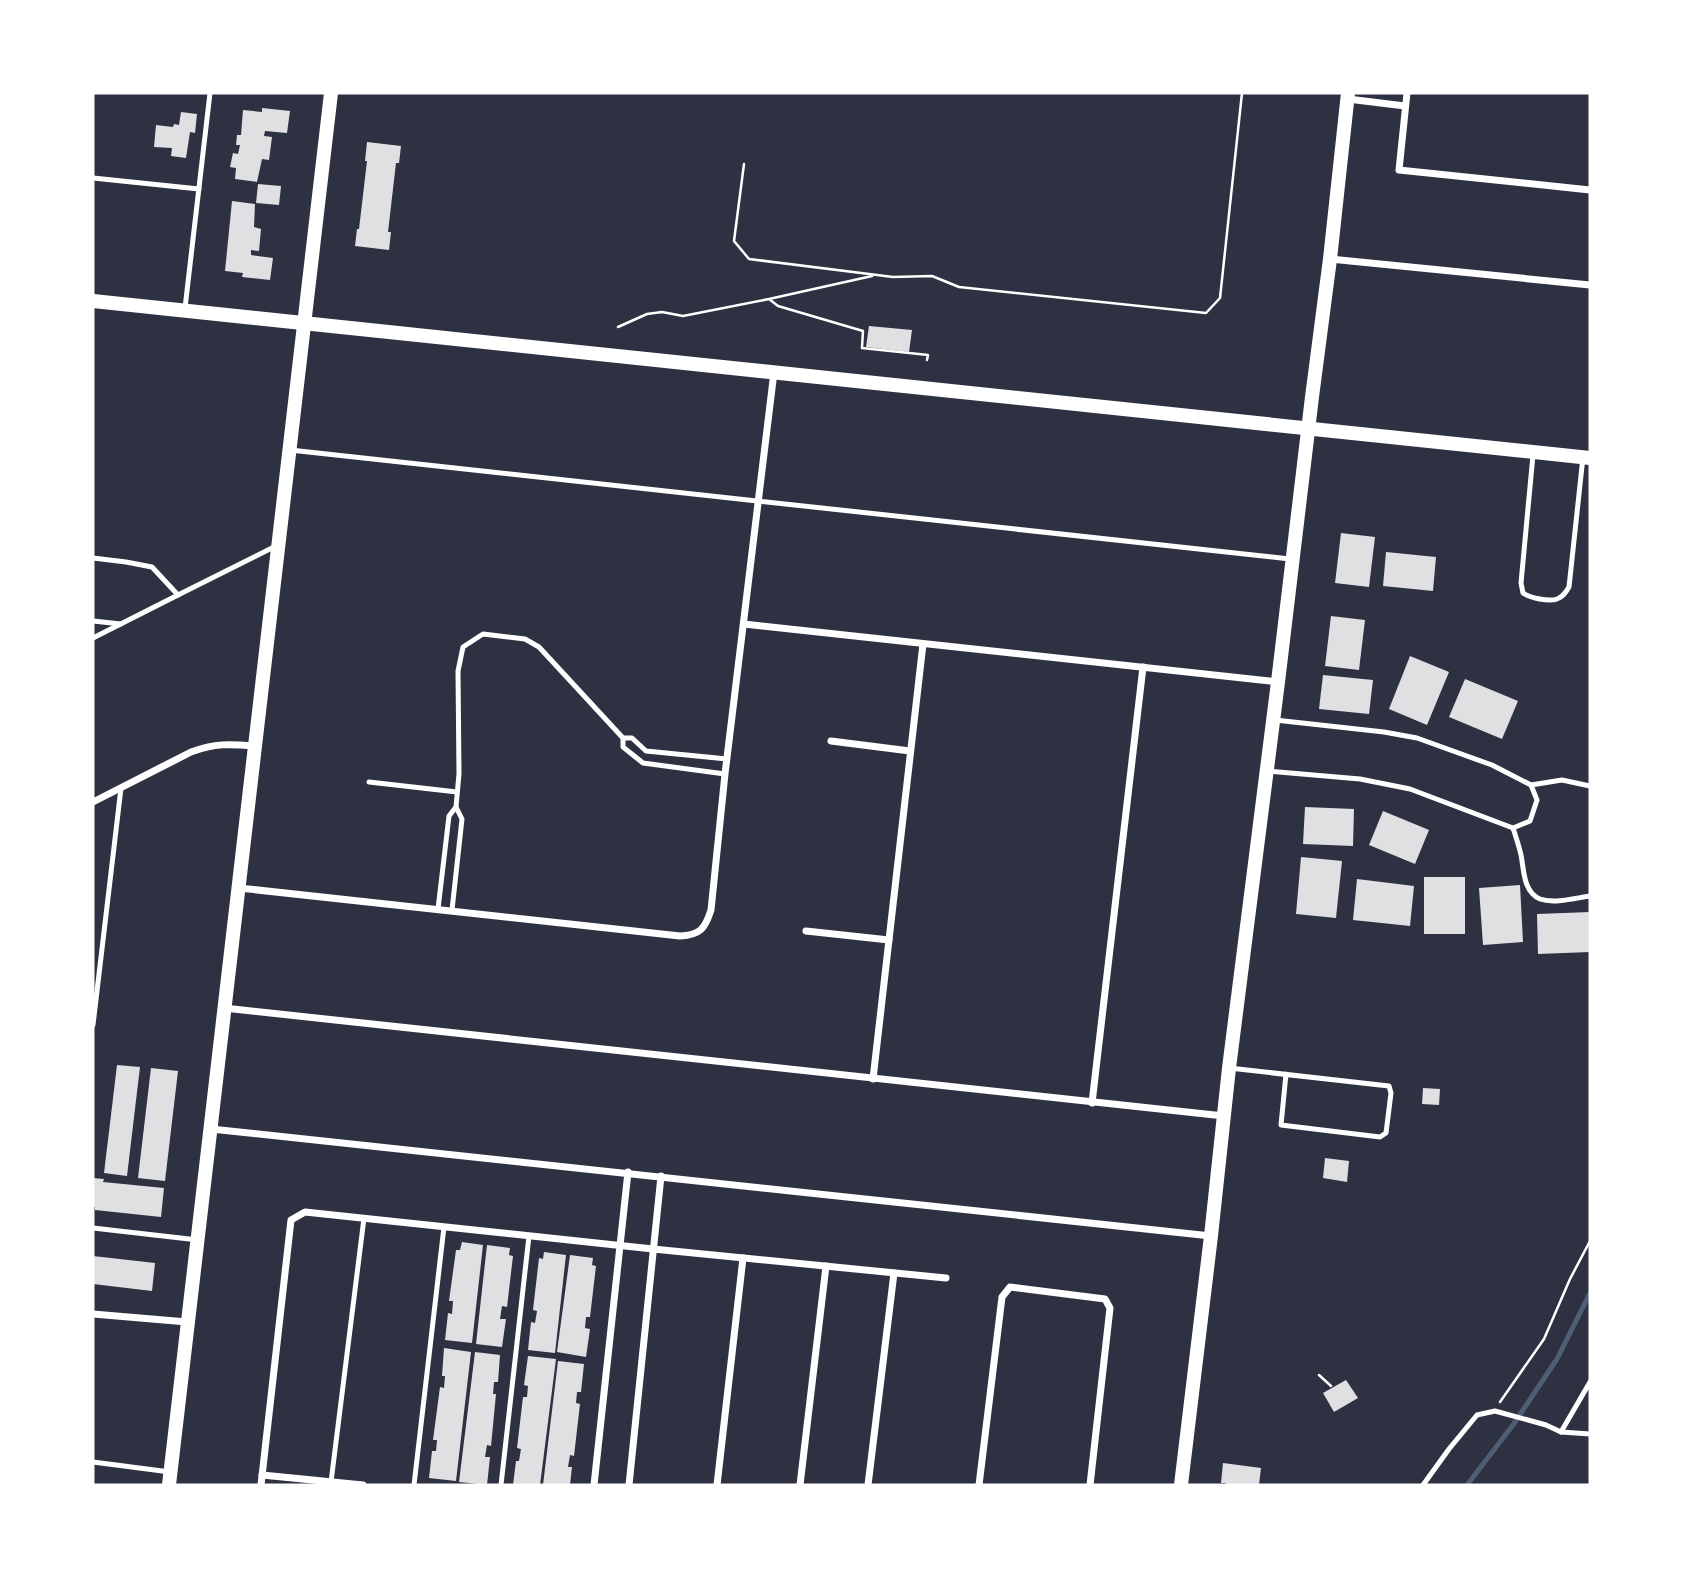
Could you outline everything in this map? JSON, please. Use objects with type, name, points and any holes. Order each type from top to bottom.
[{"type":"main road","points":[[170,1478],[331,93]]},
{"type":"main road","points":[[1181,1485],[1229,1068],[1274,720],[1348,96]]},
{"type":"main road","points":[[93,301],[1587,458]]},
{"type":"street","points":[[1407,93],[1399,170],[1590,190]]},
{"type":"street","points":[[1348,96],[1405,106]]},
{"type":"street","points":[[1330,259],[1590,285]]},
{"type":"street","points":[[239,888],[680,936],[691,935],[702,929],[711,910],[774,372]]},
{"type":"street","points":[[744,624],[1278,682]]},
{"type":"street","points":[[873,1079],[923,644]]},
{"type":"street","points":[[1092,1103],[1143,667]]},
{"type":"street","points":[[831,741],[910,751]]},
{"type":"street","points":[[93,802],[207,746],[223,743],[255,746]]},
{"type":"street","points":[[806,931],[888,940]]},
{"type":"street","points":[[224,1008],[1224,1116]]},
{"type":"street","points":[[211,1129],[1211,1236]]},
{"type":"street","points":[[594,1485],[628,1172]]},
{"type":"street","points":[[629,1485],[661,1176]]},
{"type":"street","points":[[261,1485],[291,1220],[305,1212],[946,1279]]},
{"type":"street","points":[[717,1485],[743,1258]]},
{"type":"street","points":[[800,1485],[826,1266]]},
{"type":"street","points":[[868,1485],[894,1273]]},
{"type":"street","points":[[979,1485],[1002,1297],[1010,1287],[1105,1299],[1110,1308],[1090,1485]]},
{"type":"street","points":[[93,1314],[188,1322]]},
{"type":"street","points":[[262,1475],[363,1485]]},
{"type":"lane","points":[[185,311],[210,93]]},
{"type":"lane","points":[[93,178],[199,189]]},
{"type":"lane","points":[[290,450],[1293,559]]},
{"type":"lane","points":[[1534,452],[1521,583],[1523,593],[1530,597],[1556,600],[1565,595],[1569,587],[1587,458]]},
{"type":"lane","points":[[93,638],[279,544]]},
{"type":"lane","points":[[93,558],[152,567],[178,595]]},
{"type":"lane","points":[[93,621],[121,624]]},
{"type":"lane","points":[[452,910],[462,819],[456,807],[459,774],[458,671],[463,647],[483,634],[525,639],[539,647],[623,738],[623,747],[643,763],[725,774]]},
{"type":"lane","points":[[1274,720],[1417,738],[1492,765],[1531,785],[1562,780],[1590,786]]},
{"type":"lane","points":[[623,738],[632,738],[646,751],[727,759]]},
{"type":"lane","points":[[1267,771],[1360,779],[1410,789],[1513,828],[1530,821],[1537,800],[1531,785]]},
{"type":"lane","points":[[369,782],[457,792]]},
{"type":"lane","points":[[93,1025],[121,788]]},
{"type":"lane","points":[[438,909],[449,816],[456,807]]},
{"type":"lane","points":[[1513,828],[1526,882],[1539,899],[1553,901],[1590,896]]},
{"type":"lane","points":[[1229,1068],[1286,1074],[1389,1086],[1391,1093],[1387,1133],[1380,1137],[1281,1125],[1286,1074]]},
{"type":"lane","points":[[331,1482],[364,1218]]},
{"type":"lane","points":[[414,1485],[444,1227]]},
{"type":"lane","points":[[93,1228],[198,1240]]},
{"type":"lane","points":[[501,1485],[528,1236]]},
{"type":"lane","points":[[1561,1432],[1590,1384]]},
{"type":"lane","points":[[1423,1485],[1477,1415],[1494,1411],[1546,1424],[1561,1432],[1590,1434]]},
{"type":"lane","points":[[93,1462],[170,1478]]},
{"type":"path","points":[[744,164],[734,241],[749,259],[893,277],[932,276],[959,286],[1206,313],[1220,298],[1242,93]]},
{"type":"path","points":[[618,327],[647,314],[662,312],[683,316],[875,275]]},
{"type":"path","points":[[769,299],[778,306],[863,331],[862,348],[928,355],[927,360]]},
{"type":"path","points":[[1494,1411],[1544,1339],[1590,1241]]},
{"type":"path","points":[[1319,1375],[1331,1386]]},
{"type":"building","points":[[262,108],[290,111],[287,133],[265,131],[264,136],[272,137],[269,160],[262,159],[257,182],[235,179],[236,168],[230,167],[233,153],[238,154],[240,145],[236,145],[237,135],[241,135],[243,110],[262,112]]},
{"type":"building","points":[[181,112],[197,114],[195,133],[190,132],[186,158],[171,156],[172,148],[154,147],[156,125],[179,125]]},
{"type":"building","points":[[367,142],[401,146],[399,163],[396,163],[388,232],[391,232],[389,250],[355,246],[367,161]]},
{"type":"building","points":[[258,184],[281,186],[279,205],[256,203]]},
{"type":"building","points":[[232,201],[255,204],[254,227],[261,229],[259,251],[251,250],[251,255],[273,258],[270,280],[242,277],[243,273],[225,271]]},
{"type":"building","points":[[869,326],[912,330],[909,352],[866,347]]},
{"type":"building","points":[[1341,533],[1375,537],[1369,587],[1335,583]]},
{"type":"building","points":[[1386,552],[1436,557],[1433,591],[1383,586]]},
{"type":"building","points":[[1331,616],[1365,620],[1359,670],[1325,666]]},
{"type":"building","points":[[1410,656],[1449,672],[1427,725],[1389,709]]},
{"type":"building","points":[[1323,675],[1373,680],[1369,714],[1319,709]]},
{"type":"building","points":[[1465,679],[1518,701],[1502,739],[1449,717]]},
{"type":"building","points":[[1305,807],[1354,809],[1353,846],[1303,844]]},
{"type":"building","points":[[1383,811],[1429,830],[1415,864],[1369,845]]},
{"type":"building","points":[[1301,857],[1342,861],[1336,918],[1296,914]]},
{"type":"building","points":[[1424,877],[1465,877],[1465,934],[1424,934]]},
{"type":"building","points":[[1357,879],[1414,886],[1410,926],[1353,920]]},
{"type":"building","points":[[1520,885],[1523,942],[1483,945],[1479,888]]},
{"type":"building","points":[[1590,912],[1590,952],[1538,954],[1537,914]]},
{"type":"building","points":[[117,1065],[140,1067],[127,1176],[104,1173]]},
{"type":"building","points":[[151,1068],[178,1071],[165,1181],[138,1178]]},
{"type":"building","points":[[1423,1088],[1440,1089],[1439,1105],[1422,1104]]},
{"type":"building","points":[[1325,1158],[1349,1161],[1347,1182],[1323,1178]]},
{"type":"building","points":[[93,1178],[104,1179],[103,1182],[164,1188],[161,1217],[95,1210]]},
{"type":"building","points":[[462,1242],[483,1245],[472,1343],[445,1340],[448,1313],[452,1314],[453,1301],[449,1301],[456,1250],[460,1250]]},
{"type":"building","points":[[487,1245],[510,1248],[509,1255],[513,1256],[507,1307],[502,1306],[500,1319],[506,1319],[502,1347],[476,1344]]},
{"type":"building","points":[[544,1252],[566,1255],[555,1353],[528,1350],[531,1322],[535,1323],[537,1311],[533,1310],[539,1258],[543,1259]]},
{"type":"building","points":[[570,1255],[593,1258],[592,1265],[596,1266],[590,1317],[586,1317],[585,1328],[590,1329],[586,1357],[557,1352]]},
{"type":"building","points":[[93,1256],[155,1263],[152,1291],[93,1284]]},
{"type":"building","points":[[444,1348],[471,1352],[456,1481],[429,1478],[432,1451],[436,1451],[437,1440],[433,1440],[440,1387],[444,1388]]},
{"type":"building","points":[[475,1352],[500,1355],[498,1382],[494,1382],[493,1394],[496,1394],[491,1446],[487,1445],[485,1457],[490,1457],[487,1485],[459,1482]]},
{"type":"building","points":[[528,1356],[556,1359],[540,1485],[513,1485],[516,1461],[519,1461],[521,1449],[517,1448],[523,1397],[527,1397],[528,1386],[524,1385]]},
{"type":"building","points":[[558,1361],[584,1364],[581,1392],[577,1392],[576,1403],[580,1404],[574,1456],[570,1455],[568,1467],[572,1467],[570,1485],[543,1485]]},
{"type":"building","points":[[1346,1380],[1358,1398],[1334,1412],[1323,1393]]},
{"type":"building","points":[[1223,1463],[1261,1468],[1259,1485],[1221,1483]]},
{"type":"waterway","points":[[1467,1485],[1513,1425],[1557,1359],[1590,1293]]}]
